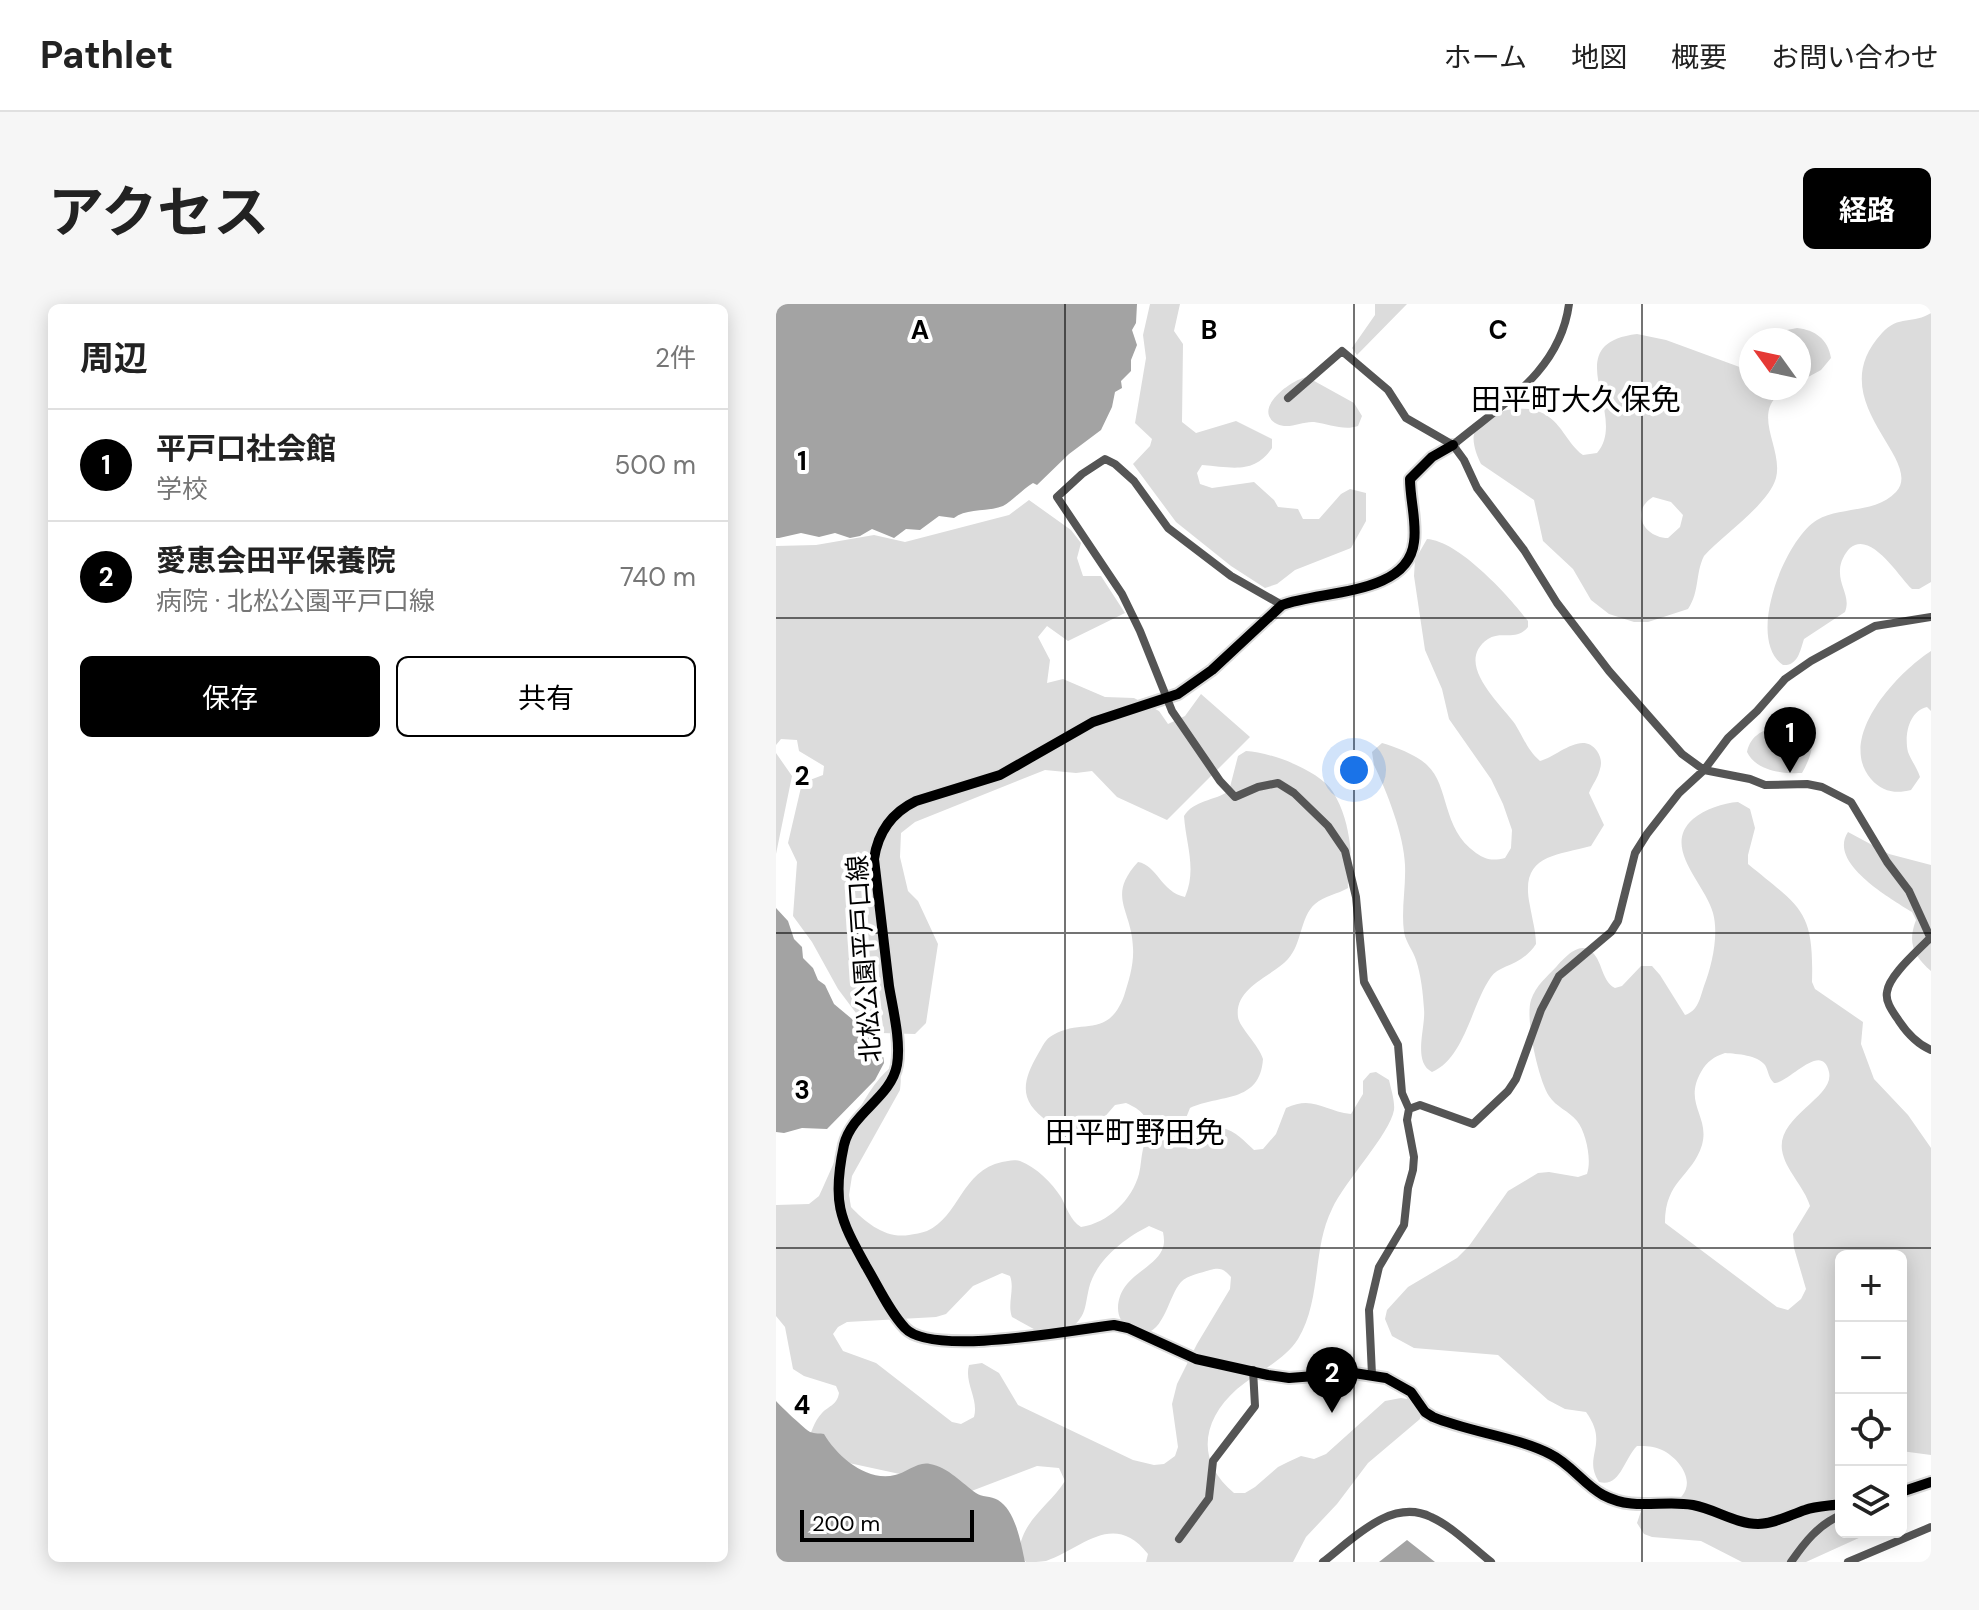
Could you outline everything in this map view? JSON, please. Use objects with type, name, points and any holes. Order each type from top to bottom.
[{"type":"main road","name":"北松公園平戸口線","points":[[1453,445],[1432,457],[1410,479],[1415,540],[1400,570],[1383,582],[1282,605],[1192,686],[1167,699],[1093,722],[1000,775],[916,801],[894,814],[882,831],[874,859],[897,1064],[888,1086],[848,1134],[840,1181],[840,1215],[905,1329],[925,1340],[1003,1339],[1114,1325],[1128,1328],[1196,1359],[1289,1378],[1354,1373],[1386,1378],[1411,1392],[1425,1412],[1433,1417],[1549,1453],[1574,1470],[1592,1488],[1614,1500],[1634,1505],[1690,1504],[1747,1523],[1762,1524],[1808,1509],[1835,1505]]},
{"type":"main road","points":[[1907,1490],[1931,1482]]},
{"type":"street","points":[[1453,445],[1515,396],[1541,371],[1563,331],[1569,304]]},
{"type":"street","points":[[1288,398],[1342,351],[1388,390],[1406,418],[1453,445],[1495,514],[1524,550],[1557,603],[1682,754],[1704,770],[1765,785],[1822,787],[1851,802],[1887,862],[1909,891],[1931,938],[1899,970],[1886,993],[1888,1003],[1912,1038],[1931,1050]]},
{"type":"street","points":[[1282,605],[1231,576],[1168,528],[1144,492],[1115,464],[1105,459],[1082,474],[1057,497],[1122,594],[1182,728],[1220,781],[1235,797],[1278,783],[1294,793],[1341,842],[1356,897],[1364,982],[1398,1045],[1402,1093],[1409,1109],[1407,1120],[1414,1157],[1404,1225],[1379,1267],[1369,1310],[1372,1375]]},
{"type":"street","points":[[1409,1109],[1420,1105],[1473,1124],[1508,1091],[1518,1075],[1549,991],[1566,969],[1611,932],[1618,921],[1635,853],[1679,793],[1704,770],[1728,738],[1785,679],[1875,626],[1931,617]]},
{"type":"street","points":[[1179,1539],[1209,1498],[1213,1461],[1255,1406],[1253,1370]]},
{"type":"street","points":[[1323,1562],[1377,1522],[1406,1511],[1434,1518],[1491,1562]]},
{"type":"street","points":[[1791,1562],[1811,1535],[1835,1518]]},
{"type":"street","points":[[1848,1562],[1931,1527]]},
{"type":"shaded area","points":[[776,304],[1137,304],[1136,323],[1132,330],[1137,345],[1131,360],[1131,371],[1121,381],[1122,388],[1115,392],[1101,430],[1069,454],[1037,485],[1033,483],[1003,506],[954,518],[939,516],[920,530],[906,529],[894,538],[872,529],[850,538],[835,533],[819,537],[801,533],[776,538]]},
{"type":"shaded area","points":[[1150,304],[1180,304],[1174,331],[1183,344],[1182,422],[1196,433],[1236,421],[1272,439],[1272,448],[1265,457],[1250,466],[1202,465],[1197,473],[1200,484],[1212,488],[1254,482],[1278,507],[1298,509],[1303,519],[1319,519],[1341,494],[1350,489],[1366,493],[1366,521],[1351,548],[1295,570],[1277,584],[1265,588],[1231,566],[1176,522],[1133,464],[1150,446],[1152,439],[1135,423],[1146,358],[1143,335]]},
{"type":"shaded area","points":[[1375,304],[1407,304],[1357,355],[1352,348],[1375,315]]},
{"type":"shaded area","points":[[1931,313],[1931,582],[1919,589],[1912,589],[1875,550],[1858,544],[1850,548],[1840,567],[1847,601],[1845,612],[1804,639],[1795,660],[1783,665],[1772,652],[1768,634],[1769,613],[1782,567],[1793,547],[1817,520],[1888,499],[1896,492],[1901,478],[1898,463],[1867,404],[1862,382],[1866,358],[1888,327]]},
{"type":"shaded area","points":[[1811,332],[1827,346],[1831,358],[1821,370],[1811,375]]},
{"type":"shaded area","points":[[1637,334],[1666,340],[1739,367],[1739,400],[1774,400],[1768,417],[1777,466],[1772,488],[1755,509],[1704,556],[1688,609],[1648,622],[1634,622],[1609,614],[1591,600],[1573,569],[1543,541],[1534,500],[1481,464],[1476,453],[1474,434],[1484,420],[1502,411],[1523,409],[1540,412],[1554,421],[1583,455],[1597,453],[1605,437],[1606,420],[1597,366],[1601,351],[1613,340]],"holes":[[[1653,497],[1671,502],[1683,515],[1680,527],[1668,538],[1653,534],[1641,517],[1646,503]]]},
{"type":"shaded area","points":[[1307,377],[1354,403],[1362,416],[1358,426],[1309,422],[1286,426],[1270,418],[1268,411],[1276,396]]},
{"type":"shaded area","points":[[1029,500],[1071,530],[1081,543],[1077,558],[1083,576],[1101,576],[1125,613],[1068,641],[1047,626],[1038,637],[1050,660],[1047,683],[1063,679],[1105,697],[1134,698],[1159,711],[1168,724],[1185,716],[1201,694],[1250,737],[1167,820],[1117,797],[1092,771],[1045,770],[915,822],[901,833],[900,857],[908,891],[918,901],[938,944],[926,1023],[915,1034],[881,1033],[865,1025],[838,989],[812,942],[793,916],[797,862],[788,843],[802,783],[823,775],[824,766],[799,751],[797,740],[781,739],[776,745],[776,546],[816,545],[874,535],[905,542],[1009,515]]},
{"type":"shaded area","points":[[1427,539],[1440,542],[1468,559],[1528,621],[1528,627],[1519,634],[1488,639],[1475,660],[1477,671],[1540,761],[1577,744],[1591,745],[1597,751],[1601,767],[1589,793],[1604,825],[1591,846],[1553,856],[1535,867],[1528,889],[1536,944],[1524,957],[1491,977],[1460,1043],[1443,1065],[1432,1072],[1426,1067],[1421,1052],[1423,997],[1415,956],[1404,932],[1405,865],[1402,841],[1372,752],[1382,743],[1423,761],[1439,784],[1457,832],[1480,855],[1490,859],[1505,858],[1511,848],[1512,830],[1491,779],[1449,719],[1442,689],[1425,650],[1414,576],[1415,560]]},
{"type":"shaded area","points":[[1931,651],[1931,711],[1927,707],[1916,713],[1909,725],[1907,738],[1908,752],[1920,777],[1911,790],[1890,791],[1871,779],[1862,763],[1861,745],[1866,726],[1888,690]]},
{"type":"shaded area","points":[[1783,725],[1795,727],[1809,735],[1812,748],[1802,773],[1779,772],[1763,767],[1747,752],[1756,736]]},
{"type":"shaded area","points":[[1246,751],[1280,759],[1317,776],[1333,792],[1349,838],[1348,888],[1323,899],[1310,909],[1293,953],[1242,998],[1238,1007],[1239,1021],[1263,1059],[1254,1084],[1236,1095],[1190,1108],[1186,1118],[1199,1127],[1231,1131],[1254,1150],[1263,1149],[1276,1134],[1286,1108],[1311,1103],[1351,1114],[1363,1094],[1363,1081],[1370,1073],[1376,1072],[1389,1080],[1394,1110],[1384,1132],[1332,1209],[1322,1241],[1311,1307],[1298,1339],[1278,1360],[1225,1401],[1210,1428],[1209,1455],[1222,1481],[1234,1493],[1245,1493],[1288,1462],[1301,1456],[1314,1459],[1326,1454],[1385,1401],[1401,1398],[1413,1400],[1420,1404],[1420,1419],[1368,1463],[1337,1504],[1306,1537],[1293,1562],[1146,1562],[1148,1554],[1135,1541],[1110,1534],[1097,1536],[1046,1561],[1026,1562],[1019,1552],[1021,1541],[1031,1522],[1065,1481],[1059,1468],[1037,1466],[961,1495],[909,1476],[835,1460],[807,1444],[817,1420],[835,1402],[839,1393],[836,1386],[804,1376],[793,1369],[785,1327],[776,1316],[776,1205],[809,1204],[819,1196],[859,1109],[891,1067],[901,1079],[900,1090],[852,1176],[849,1195],[851,1207],[877,1228],[901,1236],[927,1231],[947,1215],[978,1174],[989,1167],[1013,1160],[1038,1171],[1061,1197],[1071,1217],[1081,1227],[1100,1221],[1118,1209],[1131,1193],[1139,1174],[1147,1127],[1145,1116],[1126,1103],[1115,1105],[1089,1135],[1078,1135],[1058,1128],[1039,1114],[1028,1099],[1026,1082],[1050,1037],[1064,1030],[1102,1023],[1118,1009],[1133,960],[1132,935],[1122,894],[1129,874],[1138,862],[1144,864],[1170,890],[1185,897],[1190,867],[1184,816],[1193,807],[1229,791],[1238,756]],"holes":[[[1149,1226],[1163,1232],[1164,1246],[1158,1257],[1130,1281],[1120,1297],[1119,1314],[1127,1326],[1141,1333],[1157,1327],[1176,1289],[1187,1278],[1217,1269],[1224,1270],[1231,1277],[1230,1289],[1177,1384],[1172,1404],[1178,1447],[1175,1456],[1164,1464],[1133,1460],[1018,1405],[999,1373],[982,1363],[969,1365],[974,1417],[961,1424],[952,1422],[876,1363],[843,1351],[833,1334],[847,1322],[946,1314],[973,1286],[1002,1273],[1010,1276],[1012,1317],[1041,1333],[1068,1331],[1082,1316],[1093,1278],[1105,1259],[1130,1237]]]},
{"type":"shaded area","points":[[776,753],[792,776],[776,854]]},
{"type":"shaded area","points":[[1738,802],[1750,809],[1755,828],[1748,864],[1801,912],[1810,939],[1815,989],[1863,1022],[1861,1044],[1874,1079],[1908,1115],[1931,1148],[1931,1455],[1907,1452],[1907,1250],[1835,1250],[1835,1538],[1859,1538],[1806,1562],[1742,1562],[1701,1541],[1644,1534],[1637,1523],[1641,1511],[1674,1502],[1686,1489],[1683,1469],[1668,1453],[1637,1446],[1617,1477],[1606,1483],[1599,1482],[1593,1465],[1596,1433],[1586,1412],[1565,1409],[1548,1400],[1498,1355],[1414,1348],[1392,1336],[1385,1319],[1387,1310],[1408,1287],[1457,1258],[1469,1246],[1508,1191],[1538,1173],[1578,1177],[1587,1174],[1588,1154],[1580,1126],[1552,1100],[1545,1088],[1531,1034],[1533,995],[1563,960],[1575,950],[1587,949],[1596,957],[1610,985],[1615,988],[1622,986],[1641,966],[1652,966],[1685,1015],[1696,1007],[1712,959],[1715,922],[1709,901],[1683,853],[1682,841],[1684,830],[1693,819],[1720,805]],"holes":[[[1725,1053],[1762,1062],[1774,1083],[1812,1061],[1825,1063],[1829,1072],[1823,1090],[1796,1117],[1783,1138],[1784,1157],[1810,1206],[1793,1234],[1806,1289],[1801,1299],[1788,1310],[1777,1307],[1665,1223],[1669,1197],[1698,1156],[1702,1145],[1703,1126],[1695,1093],[1701,1072],[1708,1062]]]},
{"type":"shaded area","points":[[1848,832],[1889,854],[1931,865],[1931,971],[1920,960],[1912,942],[1916,920],[1912,912],[1865,879],[1846,856],[1844,844]]},
{"type":"shaded area","points":[[776,908],[788,921],[794,939],[802,947],[803,958],[825,985],[834,1004],[864,1029],[871,1040],[882,1045],[884,1063],[875,1080],[827,1129],[802,1128],[776,1132]]},
{"type":"shaded area","points":[[776,1401],[810,1432],[824,1434],[836,1451],[863,1471],[884,1476],[930,1464],[949,1472],[978,1494],[998,1500],[1013,1520],[1025,1562],[776,1562]]},
{"type":"shaded area","points":[[1407,1540],[1435,1562],[1379,1562]]},
{"type":"place","name":"平戸口社会館","points":[[1790,773]]},
{"type":"place","name":"愛恵会田平保養院","points":[[1332,1413]]},
{"type":"district","name":"田平町大久保免","points":[[1576,399]]},
{"type":"district","name":"田平町野田免","points":[[1135,1132]]}]
